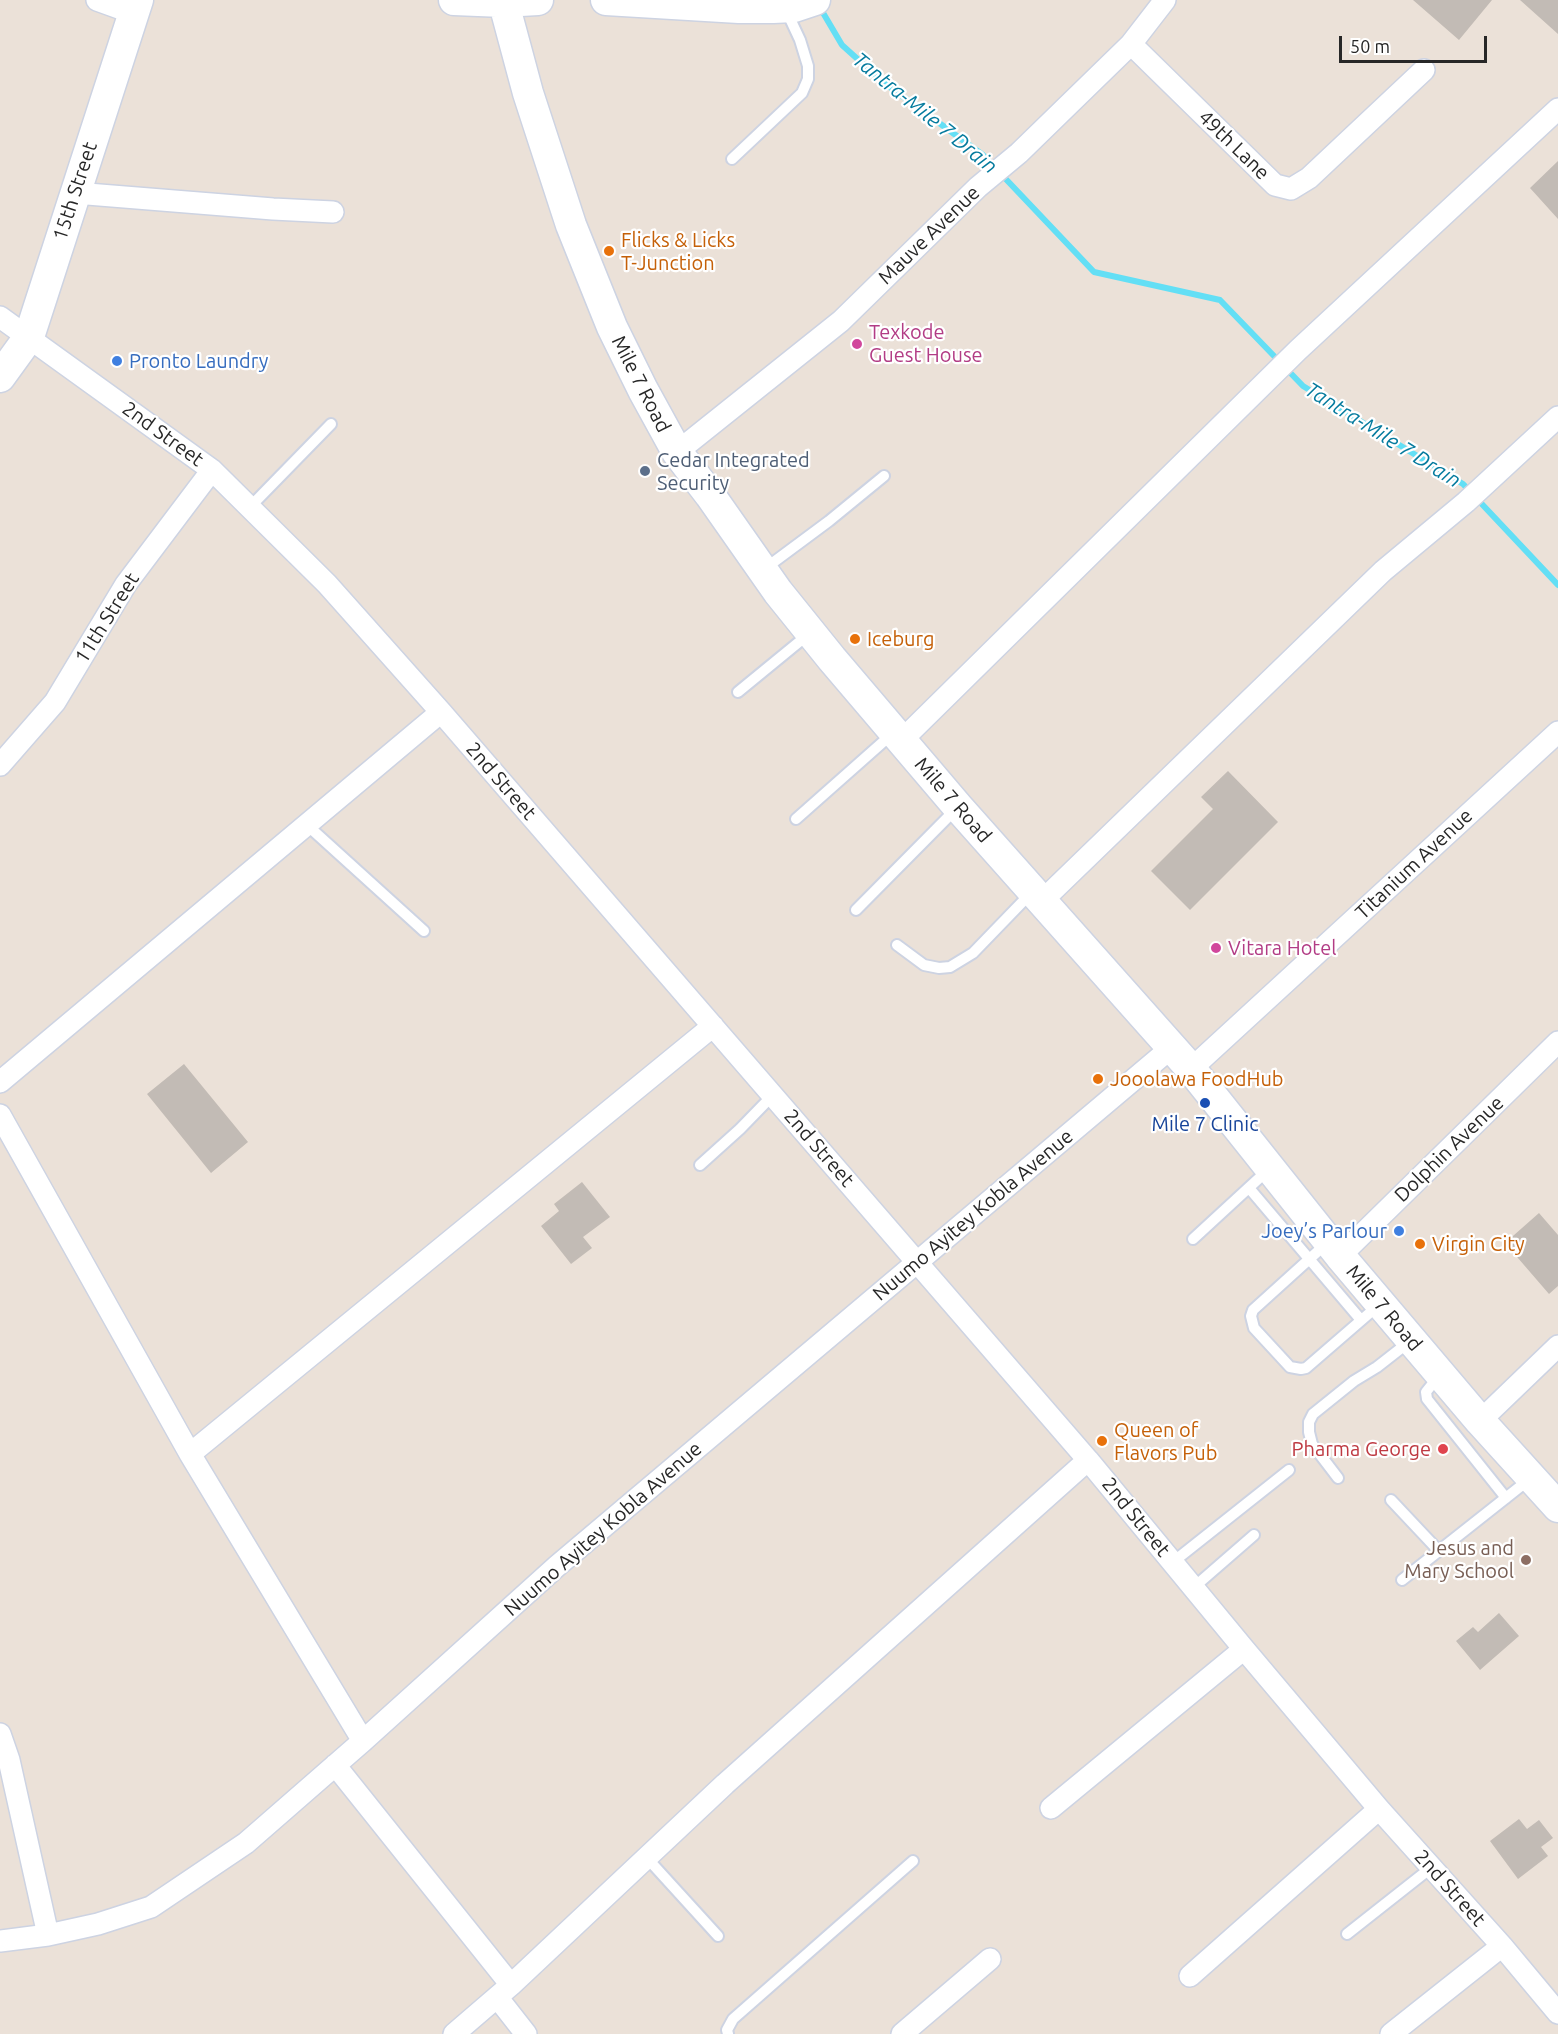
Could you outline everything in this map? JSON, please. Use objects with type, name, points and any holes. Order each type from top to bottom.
[{"type":"street","points":[[97,0],[136,6]]},
{"type":"street","points":[[454,0],[538,0]]},
{"type":"street","points":[[606,0],[739,8],[798,5]]},
{"type":"street","name":"Mauve Avenue","points":[[677,452],[841,321],[978,187],[1019,153],[1131,44],[1165,0]]},
{"type":"street","name":"Mile 7 Road","points":[[503,1],[528,93],[571,225],[612,327],[677,452],[811,633],[958,807],[1191,1069],[1270,1168],[1296,1222],[1326,1252],[1371,1312],[1411,1340],[1558,1507]]},
{"type":"street","name":"15th Street","points":[[0,376],[29,337],[136,6]]},
{"type":"street","name":"49th Lane","points":[[1131,44],[1275,185],[1292,189],[1317,171],[1424,69]]},
{"type":"street","points":[[898,737],[1298,350],[1558,109]]},
{"type":"street","points":[[75,193],[333,212]]},
{"type":"street","name":"2nd Street","points":[[0,318],[212,470],[327,584],[441,712],[918,1262],[1088,1460],[1379,1809],[1502,1946],[1558,2013]]},
{"type":"street","points":[[1038,896],[1383,572],[1466,502],[1558,417]]},
{"type":"street","name":"11th Street","points":[[0,765],[55,702],[126,584],[212,470]]},
{"type":"street","points":[[0,1082],[441,712]]},
{"type":"street","name":"Titanium Avenue","points":[[1191,1069],[1558,732]]},
{"type":"street","points":[[190,1454],[713,1026]]},
{"type":"street","name":"Dolphin Avenue","points":[[1326,1252],[1558,1042]]},
{"type":"street","name":"Nuumo Ayitey Kobla Avenue","points":[[0,1941],[48,1935],[98,1924],[151,1907],[246,1843],[557,1566],[1171,1047]]},
{"type":"street","points":[[0,1115],[190,1454],[363,1741]]},
{"type":"street","points":[[1480,1421],[1558,1346]]},
{"type":"street","points":[[454,2034],[504,1991],[725,1784],[1088,1460]]},
{"type":"street","points":[[1051,1808],[1244,1649]]},
{"type":"street","points":[[0,1734],[9,1760],[48,1935]]},
{"type":"street","points":[[335,1765],[504,1991],[526,2034]]},
{"type":"street","points":[[1190,1976],[1379,1809]]},
{"type":"street","points":[[1391,2034],[1502,1946]]},
{"type":"street","points":[[902,2034],[990,1959]]},
{"type":"lane","points":[[732,159],[802,93],[808,79],[808,66],[800,40],[798,5]]},
{"type":"lane","points":[[250,507],[331,424]]},
{"type":"lane","points":[[763,570],[884,476]]},
{"type":"lane","points":[[738,692],[811,633]]},
{"type":"lane","points":[[796,819],[898,737]]},
{"type":"lane","points":[[856,910],[958,807]]},
{"type":"lane","points":[[307,825],[424,931]]},
{"type":"lane","points":[[897,945],[924,965],[939,968],[950,967],[973,953],[1038,896]]},
{"type":"lane","points":[[700,1165],[773,1095]]},
{"type":"lane","points":[[1193,1239],[1270,1168]]},
{"type":"lane","points":[[1249,1188],[1296,1222]]},
{"type":"lane","points":[[1326,1252],[1253,1310],[1251,1316],[1254,1328],[1290,1366],[1301,1369],[1306,1368],[1371,1312]]},
{"type":"lane","points":[[1338,1478],[1312,1444],[1309,1422],[1313,1414],[1411,1340]]},
{"type":"lane","points":[[1440,1374],[1427,1390],[1427,1399],[1506,1498]]},
{"type":"lane","points":[[1173,1562],[1289,1470]]},
{"type":"lane","points":[[1402,1580],[1532,1478]]},
{"type":"lane","points":[[1391,1500],[1439,1551]]},
{"type":"lane","points":[[1194,1588],[1254,1535]]},
{"type":"lane","points":[[647,1858],[718,1936]]},
{"type":"lane","points":[[728,2034],[727,2030],[733,2019],[913,1861]]},
{"type":"lane","points":[[1347,1934],[1432,1868]]},
{"type":"building","points":[[1413,0],[1492,0],[1459,40]]},
{"type":"building","points":[[1520,0],[1558,0],[1558,34]]},
{"type":"building","points":[[1558,161],[1558,219],[1530,188]]},
{"type":"building","points":[[1228,771],[1278,822],[1190,910],[1151,871],[1213,809],[1201,797]]},
{"type":"building","points":[[184,1064],[248,1142],[211,1173],[147,1094]]},
{"type":"building","points":[[582,1182],[610,1217],[583,1237],[592,1248],[571,1264],[541,1226],[559,1211],[554,1204]]},
{"type":"building","points":[[1539,1213],[1558,1235],[1558,1286],[1549,1294],[1505,1243]]},
{"type":"building","points":[[1499,1613],[1519,1636],[1480,1670],[1456,1641],[1473,1627],[1478,1632]]},
{"type":"building","points":[[1519,1819],[1527,1829],[1539,1820],[1553,1838],[1541,1847],[1548,1856],[1518,1879],[1490,1841]]},
{"type":"waterway","name":"Tantra-Mile 7 Drain","points":[[819,6],[842,45],[883,82],[983,155],[1094,272],[1220,300],[1303,386],[1463,484],[1558,585]]},
{"type":"place","name":"Flicks & Licks T-Junction","points":[[609,251]]},
{"type":"place","name":"Texkode Guest House","points":[[857,344]]},
{"type":"place","name":"Pronto Laundry","points":[[117,361]]},
{"type":"place","name":"Cedar Integrated Security","points":[[645,471]]},
{"type":"place","name":"Iceburg","points":[[855,639]]},
{"type":"place","name":"Vitara Hotel","points":[[1216,948]]},
{"type":"place","name":"Jooolawa FoodHub","points":[[1098,1079]]},
{"type":"place","name":"Mile 7 Clinic","points":[[1205,1103]]},
{"type":"place","name":"Joey’s Parlour","points":[[1399,1231]]},
{"type":"place","name":"Virgin City","points":[[1420,1244]]},
{"type":"place","name":"Queen of Flavors Pub","points":[[1102,1441]]},
{"type":"place","name":"Pharma George","points":[[1443,1449]]},
{"type":"place","name":"Jesus and Mary School","points":[[1526,1560]]}]
